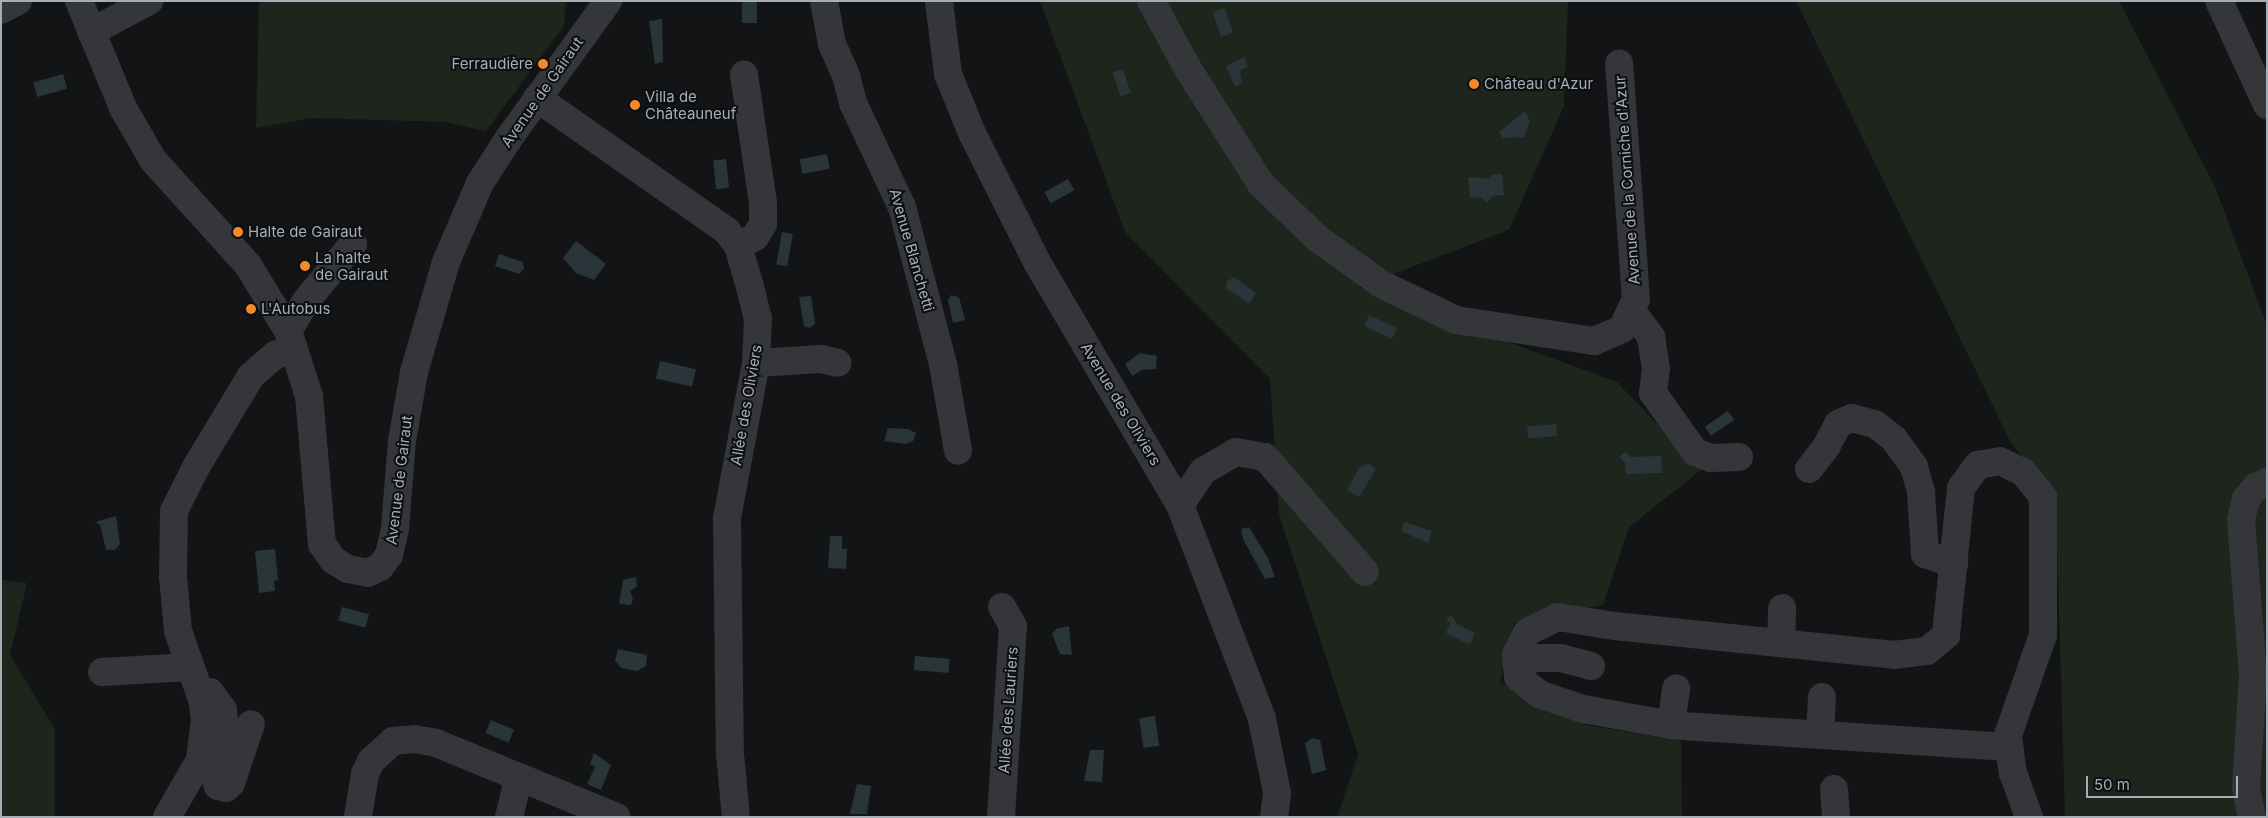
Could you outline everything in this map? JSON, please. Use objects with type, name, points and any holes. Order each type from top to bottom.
[{"type":"street","points":[[1,10],[18,1]]},
{"type":"street","name":"Avenue de Gairaut","points":[[79,1],[123,108],[153,160],[248,265],[291,340],[309,396],[315,435],[322,544],[333,560],[348,569],[368,572],[380,567],[389,555],[395,529],[402,441],[414,372],[446,262],[480,183],[537,98],[608,1]]},
{"type":"street","name":"Avenue Blanchetti","points":[[824,1],[832,44],[846,76],[853,103],[902,207],[943,364],[958,451]]},
{"type":"street","name":"Avenue des Oliviers","points":[[939,1],[948,74],[972,133],[1038,264],[1180,505],[1262,719],[1277,793],[1274,817]]},
{"type":"street","name":"Avenue de la Corniche d'Azur","points":[[1151,1],[1188,69],[1261,184],[1317,238],[1381,284],[1456,320],[1594,341],[1622,329],[1636,299],[1619,64]]},
{"type":"street","points":[[2218,1],[2267,105]]},
{"type":"street","points":[[91,32],[141,4]]},
{"type":"street","points":[[738,246],[755,237],[763,224],[763,203],[744,74]]},
{"type":"street","name":"Allée des Oliviers","points":[[537,98],[727,231],[738,246],[758,318],[756,363],[727,518],[730,754],[736,817]]},
{"type":"street","points":[[167,817],[190,781],[204,742],[203,702],[178,631],[174,585],[174,511],[196,467],[251,376],[291,340],[306,301],[353,244]]},
{"type":"street","points":[[1631,310],[1651,337],[1656,368],[1653,393],[1696,452],[1710,458],[1740,457]]},
{"type":"street","points":[[756,363],[821,359],[838,363]]},
{"type":"street","points":[[1809,469],[1826,447],[1838,424],[1852,418],[1875,424],[1894,439],[1914,467],[1921,492],[1925,554],[1954,564]]},
{"type":"street","points":[[1180,505],[1203,471],[1236,452],[1265,457],[1365,572]]},
{"type":"street","points":[[2008,747],[1671,725],[1583,709],[1539,694],[1518,677],[1516,655],[1527,632],[1558,617],[1781,644],[1894,655],[1927,651],[1946,636],[1962,488],[1978,465],[2000,461],[2023,472],[2043,497],[2044,621],[2032,672],[2010,725],[2008,747],[2013,773],[2029,817]]},
{"type":"street","points":[[2252,817],[2246,789],[2253,675],[2241,520],[2246,499],[2256,487],[2267,482]]},
{"type":"street","name":"Allée des Lauriers","points":[[1001,817],[1013,626],[1009,615],[1002,607]]},
{"type":"street","points":[[1781,644],[1782,608]]},
{"type":"street","points":[[1517,665],[1535,658],[1560,658],[1591,666]]},
{"type":"street","points":[[102,672],[192,672],[218,700],[223,710],[225,732],[216,780],[218,786],[226,788],[231,784],[251,724]]},
{"type":"street","points":[[1671,725],[1676,688]]},
{"type":"street","points":[[1820,735],[1822,697]]},
{"type":"street","points":[[358,817],[364,774],[371,761],[393,741],[414,739],[436,743],[616,817]]},
{"type":"street","points":[[509,817],[519,777]]},
{"type":"street","points":[[1834,789],[1836,817]]},
{"type":"shaded area","points":[[259,1],[566,1],[564,26],[486,131],[445,122],[313,118],[256,128]]},
{"type":"shaded area","points":[[742,1],[757,1],[757,23],[742,23]]},
{"type":"shaded area","points":[[1040,1],[1568,1],[1564,106],[1509,230],[1359,287],[1617,382],[1701,470],[1629,527],[1603,605],[1514,623],[1500,682],[1587,725],[1681,741],[1682,817],[1337,817],[1358,754],[1279,515],[1270,379],[1125,232]]},
{"type":"shaded area","points":[[1796,1],[2119,1],[2216,189],[2267,326],[2267,817],[2065,817],[2056,505],[2009,439]]},
{"type":"shaded area","points":[[1225,8],[1233,33],[1221,37],[1213,12]]},
{"type":"shaded area","points":[[662,19],[663,62],[655,64],[649,21]]},
{"type":"shaded area","points":[[1244,57],[1248,67],[1240,70],[1242,83],[1235,87],[1226,66]]},
{"type":"shaded area","points":[[1123,69],[1131,93],[1120,96],[1113,72]]},
{"type":"shaded area","points":[[63,74],[67,88],[37,97],[33,83]]},
{"type":"shaded area","points":[[1525,111],[1530,121],[1524,137],[1503,138],[1499,132]]},
{"type":"shaded area","points":[[827,154],[830,169],[802,174],[800,159]]},
{"type":"shaded area","points":[[726,159],[729,188],[716,189],[713,160]]},
{"type":"shaded area","points":[[1502,174],[1504,195],[1493,196],[1487,203],[1481,197],[1470,198],[1468,177],[1491,179],[1491,175]]},
{"type":"shaded area","points":[[1068,179],[1074,190],[1051,203],[1044,192]]},
{"type":"shaded area","points":[[782,232],[793,234],[787,266],[776,264]]},
{"type":"shaded area","points":[[576,241],[606,264],[594,280],[576,273],[563,258]]},
{"type":"shaded area","points":[[499,254],[523,262],[524,269],[519,274],[495,266]]},
{"type":"shaded area","points":[[1234,277],[1256,293],[1249,304],[1226,288],[1227,281]]},
{"type":"shaded area","points":[[951,295],[959,297],[965,320],[953,323],[948,300]]},
{"type":"shaded area","points":[[811,296],[815,324],[810,328],[804,326],[799,297]]},
{"type":"shaded area","points":[[1369,315],[1397,328],[1392,339],[1364,326]]},
{"type":"shaded area","points":[[1140,353],[1157,356],[1156,369],[1142,370],[1132,376],[1125,364]]},
{"type":"shaded area","points":[[660,361],[696,369],[692,387],[656,379]]},
{"type":"shaded area","points":[[1728,411],[1734,420],[1711,436],[1705,427]]},
{"type":"shaded area","points":[[1556,424],[1557,436],[1528,438],[1527,427]]},
{"type":"shaded area","points":[[888,428],[908,429],[916,433],[913,441],[906,444],[884,441]]},
{"type":"shaded area","points":[[1625,452],[1630,457],[1661,456],[1662,473],[1626,474],[1625,463],[1619,457]]},
{"type":"shaded area","points":[[1369,463],[1376,469],[1359,497],[1347,490],[1359,468]]},
{"type":"shaded area","points":[[116,516],[120,544],[115,550],[106,550],[100,525],[95,522]]},
{"type":"shaded area","points":[[1404,522],[1432,531],[1428,543],[1401,531]]},
{"type":"shaded area","points":[[1249,527],[1268,558],[1275,577],[1265,579],[1243,539],[1241,529]]},
{"type":"shaded area","points":[[830,536],[842,536],[842,549],[847,549],[846,569],[828,568]]},
{"type":"shaded area","points":[[275,549],[278,580],[274,581],[275,591],[259,593],[255,551]]},
{"type":"shaded area","points":[[636,577],[637,586],[630,591],[633,599],[631,605],[619,604],[623,580]]},
{"type":"shaded area","points":[[1,580],[27,583],[10,655],[55,729],[55,817],[1,817]]},
{"type":"shaded area","points":[[342,607],[369,614],[365,628],[338,621]]},
{"type":"shaded area","points":[[1452,615],[1457,624],[1475,633],[1470,645],[1446,633],[1450,624],[1446,618]]},
{"type":"shaded area","points":[[1069,626],[1072,655],[1060,654],[1052,634],[1056,629]]},
{"type":"shaded area","points":[[618,649],[647,655],[646,666],[637,671],[621,668],[615,660]]},
{"type":"shaded area","points":[[915,656],[950,659],[949,673],[914,670]]},
{"type":"shaded area","points":[[1155,716],[1159,746],[1143,748],[1139,718]]},
{"type":"shaded area","points":[[491,720],[514,730],[509,743],[486,733]]},
{"type":"shaded area","points":[[1312,738],[1320,740],[1326,770],[1312,774],[1305,743]]},
{"type":"shaded area","points":[[1090,750],[1104,750],[1102,782],[1084,781]]},
{"type":"shaded area","points":[[594,753],[611,765],[601,790],[587,784],[595,767],[590,764]]},
{"type":"shaded area","points":[[857,784],[871,786],[867,814],[850,814]]},
{"type":"place","name":"Ferraudière","points":[[543,64]]},
{"type":"place","name":"Château d'Azur","points":[[1474,84]]},
{"type":"place","name":"Villa de Châteauneuf","points":[[635,105]]},
{"type":"place","name":"Halte de Gairaut","points":[[238,232]]},
{"type":"place","name":"La halte de Gairaut","points":[[305,266]]},
{"type":"place","name":"L'Autobus","points":[[251,309]]}]
